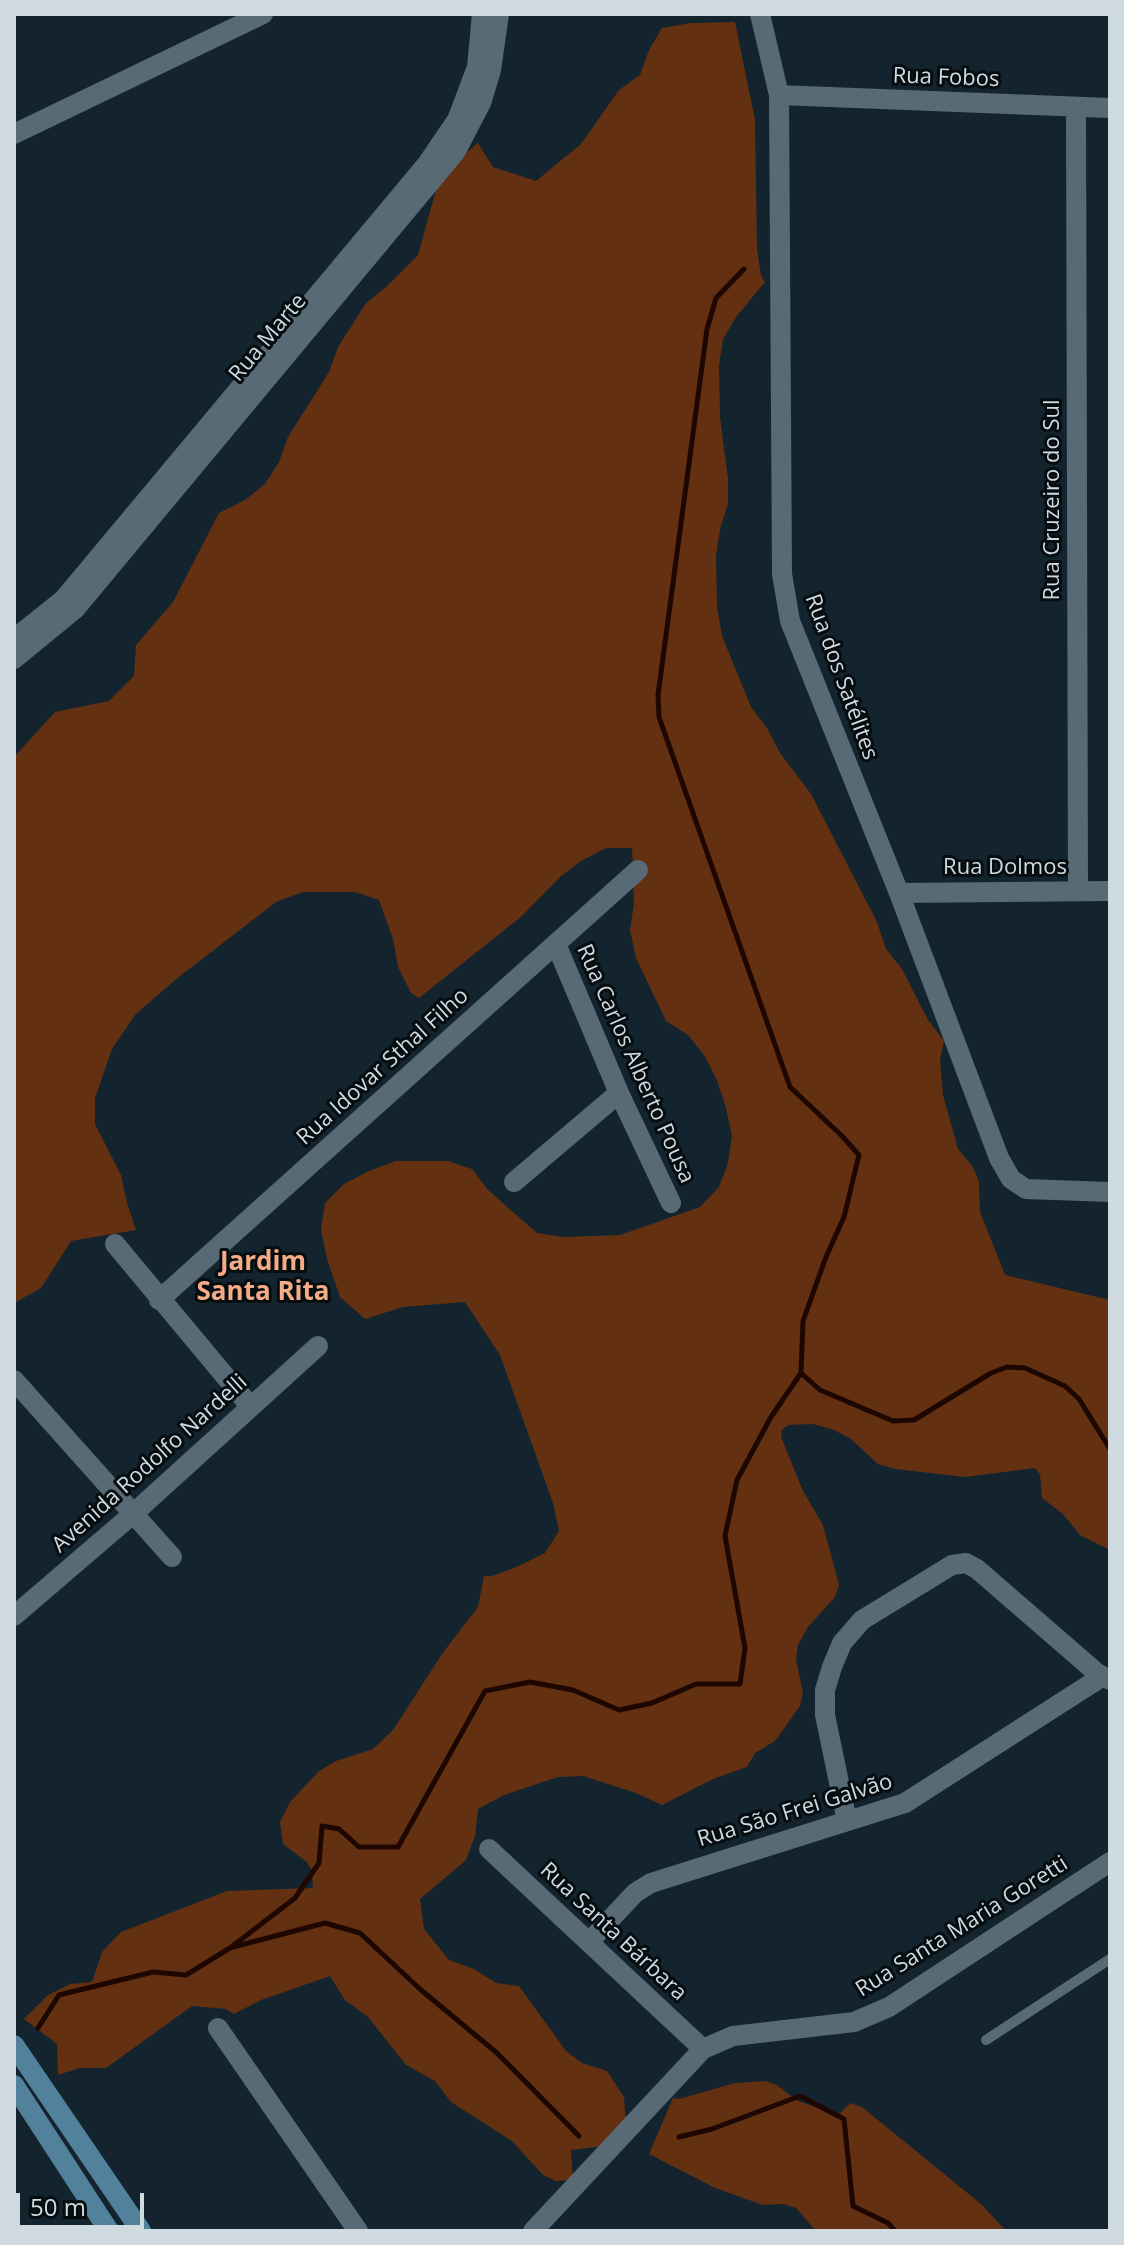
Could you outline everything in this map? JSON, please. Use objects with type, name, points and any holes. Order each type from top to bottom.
[{"type":"main road","points":[[14,2045],[141,2231]]},
{"type":"main road","points":[[14,2085],[109,2231]]},
{"type":"street","points":[[14,134],[263,14]]},
{"type":"street","name":"Rua Marte","points":[[14,639],[64,599],[427,164],[457,120],[477,67],[482,14]]},
{"type":"street","name":"Rua Marte","points":[[14,659],[75,609],[456,151],[481,103],[491,70],[499,14]]},
{"type":"street","name":"Rua dos Satélites","points":[[760,14],[779,95],[783,586],[790,621],[899,893],[999,1158],[1011,1179],[1026,1189],[1110,1192]]},
{"type":"street","name":"Rua Fobos","points":[[779,95],[1110,108]]},
{"type":"street","name":"Rua Cruzeiro do Sul","points":[[1076,108],[1078,891]]},
{"type":"street","name":"Rua Idovar Sthal Filho","points":[[159,1300],[638,870]]},
{"type":"street","name":"Rua Dolmos","points":[[899,893],[1110,891]]},
{"type":"street","name":"Rua Carlos Alberto Pousa","points":[[556,944],[619,1093],[671,1203]]},
{"type":"street","points":[[514,1182],[619,1093]]},
{"type":"street","points":[[115,1244],[250,1406]]},
{"type":"street","name":"Avenida Rodolfo Nardelli","points":[[14,1616],[134,1513],[318,1346]]},
{"type":"street","points":[[14,1380],[172,1557]]},
{"type":"street","points":[[847,1821],[825,1715],[825,1690],[832,1667],[842,1643],[862,1620],[952,1565],[966,1563],[977,1569],[1107,1678]]},
{"type":"street","name":"Rua São Frei Galvão","points":[[589,1942],[635,1893],[651,1883],[905,1803],[1107,1678]]},
{"type":"street","name":"Rua Santa Bárbara","points":[[489,1849],[703,2049]]},
{"type":"street","name":"Rua Santa Maria Goretti","points":[[533,2231],[703,2049],[733,2036],[854,2022],[889,2007],[1110,1862]]},
{"type":"street","points":[[218,2028],[358,2231]]},
{"type":"lane","points":[[986,2040],[1110,1959]]},
{"type":"shaded area","points":[[735,22],[755,120],[757,249],[761,276],[765,282],[736,317],[723,339],[719,366],[720,417],[728,479],[728,504],[716,556],[717,607],[722,636],[751,707],[811,794],[877,922],[886,949],[902,969],[928,1020],[944,1041],[940,1059],[943,1095],[958,1149],[973,1167],[979,1182],[980,1212],[1005,1275],[1110,1300],[1110,1550],[1080,1535],[1063,1514],[1042,1498],[1040,1474],[1035,1468],[965,1477],[895,1469],[878,1464],[851,1439],[834,1430],[813,1424],[788,1425],[782,1430],[781,1437],[803,1491],[823,1525],[839,1585],[835,1597],[808,1627],[798,1645],[796,1659],[803,1693],[800,1706],[775,1741],[755,1753],[747,1767],[713,1779],[662,1805],[583,1776],[558,1777],[504,1795],[478,1809],[475,1836],[466,1860],[420,1899],[424,1929],[449,1960],[474,1969],[496,1983],[519,1986],[566,2051],[582,2063],[607,2071],[624,2097],[626,2123],[612,2145],[571,2150],[573,2180],[555,2181],[542,2174],[512,2141],[451,2102],[435,2081],[406,2065],[368,2017],[345,2000],[330,1976],[261,2000],[234,2014],[226,2009],[192,2006],[106,2068],[79,2068],[58,2075],[57,2044],[24,2019],[48,1995],[70,1984],[92,1982],[102,1952],[121,1932],[227,1891],[313,1888],[312,1871],[307,1862],[283,1844],[280,1822],[290,1802],[319,1771],[336,1761],[373,1749],[393,1730],[442,1654],[478,1607],[484,1576],[519,1566],[545,1553],[559,1531],[553,1503],[500,1355],[465,1302],[403,1307],[365,1319],[340,1297],[321,1230],[325,1203],[344,1184],[396,1161],[448,1161],[472,1169],[488,1190],[537,1233],[564,1237],[620,1235],[700,1207],[719,1187],[728,1163],[732,1136],[726,1108],[717,1080],[704,1055],[688,1035],[666,1021],[636,958],[630,930],[634,903],[632,848],[606,848],[581,861],[560,877],[522,916],[419,998],[411,993],[398,967],[393,939],[379,900],[355,892],[303,892],[276,902],[135,1015],[112,1049],[95,1098],[95,1124],[121,1175],[136,1230],[71,1241],[41,1288],[14,1303],[14,757],[55,712],[109,701],[134,676],[136,645],[173,602],[219,513],[245,500],[265,484],[279,462],[288,437],[329,372],[338,347],[366,303],[418,255],[439,179],[458,159],[478,143],[493,167],[536,181],[581,144],[619,90],[640,75],[649,50],[662,28],[691,23]]},
{"type":"shaded area","points":[[765,2081],[777,2085],[796,2100],[831,2113],[840,2113],[850,2103],[862,2107],[981,2204],[1006,2231],[816,2231],[796,2208],[783,2204],[763,2205],[715,2188],[649,2154],[673,2098],[735,2083]]},
{"type":"waterway","points":[[38,2028],[59,1995],[153,1972],[186,1975],[230,1948],[295,1898],[319,1863],[322,1826],[339,1829],[359,1847],[398,1847],[485,1691],[530,1682],[573,1690],[619,1710],[652,1703],[696,1684],[740,1684],[745,1648],[725,1536],[737,1480],[771,1417],[801,1373],[803,1321],[844,1217],[859,1155],[790,1087],[659,717],[658,695],[707,329],[716,298],[744,269]]},
{"type":"waterway","points":[[801,1373],[820,1390],[893,1421],[914,1420],[991,1373],[1007,1367],[1025,1368],[1065,1386],[1079,1399],[1110,1449]]},
{"type":"waterway","points":[[233,1947],[325,1923],[360,1933],[421,1990],[497,2053],[579,2136]]},
{"type":"waterway","points":[[679,2137],[712,2129],[800,2096],[844,2119],[853,2206],[888,2223],[895,2231]]},
{"type":"district","name":"Jardim Santa Rita","points":[[263,1278]]}]
